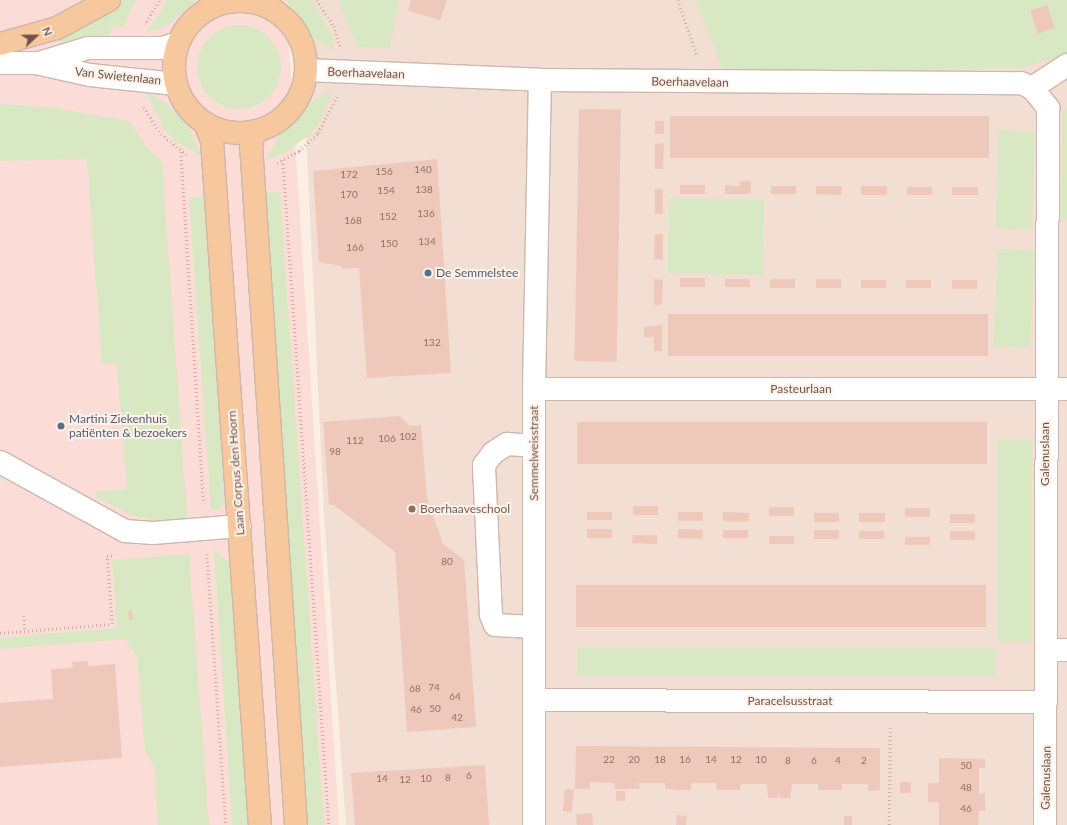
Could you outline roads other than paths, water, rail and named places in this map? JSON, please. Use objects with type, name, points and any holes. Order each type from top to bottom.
[{"type":"main road","points":[[0,44],[57,28],[109,0]]},
{"type":"main road","points":[[240,1],[262,3],[284,18],[295,31],[304,53],[306,70],[303,87],[291,109],[278,121],[255,131],[229,132],[205,123],[187,106],[176,84],[174,68],[178,43],[194,20],[218,2],[240,1]]},
{"type":"main road","name":"Laan Corpus den Hoorn","points":[[205,123],[212,146],[260,825]]},
{"type":"main road","points":[[255,131],[251,144],[252,163],[296,825]]},
{"type":"street","name":"Van Swietenlaan","points":[[36,64],[88,48],[163,48],[178,43]]},
{"type":"street","name":"Van Swietenlaan","points":[[0,63],[36,64],[90,75],[176,84]]},
{"type":"street","points":[[1032,88],[1067,65]]},
{"type":"street","name":"Boerhaavelaan","points":[[306,70],[540,80],[1021,83],[1032,88]]},
{"type":"street","name":"Semmelweisstraat","points":[[534,825],[534,389],[540,80]]},
{"type":"street","name":"Galenuslaan","points":[[1032,88],[1048,108],[1044,389],[1056,650],[1046,702],[1045,825]]},
{"type":"street","name":"Pasteurlaan","points":[[534,389],[1067,389]]},
{"type":"street","points":[[534,446],[507,444],[492,453],[484,465],[490,615],[495,625],[534,627]]},
{"type":"street","points":[[0,462],[125,531],[153,533],[240,526]]},
{"type":"street","name":"Paracelsusstraat","points":[[534,700],[1046,702]]},
{"type":"place","name":"De Semmelstee","points":[[428,273]]},
{"type":"place","name":"Martini Ziekenhuis patiënten & bezoekers","points":[[61,426]]},
{"type":"place","name":"Boerhaaveschool","points":[[412,509]]}]
